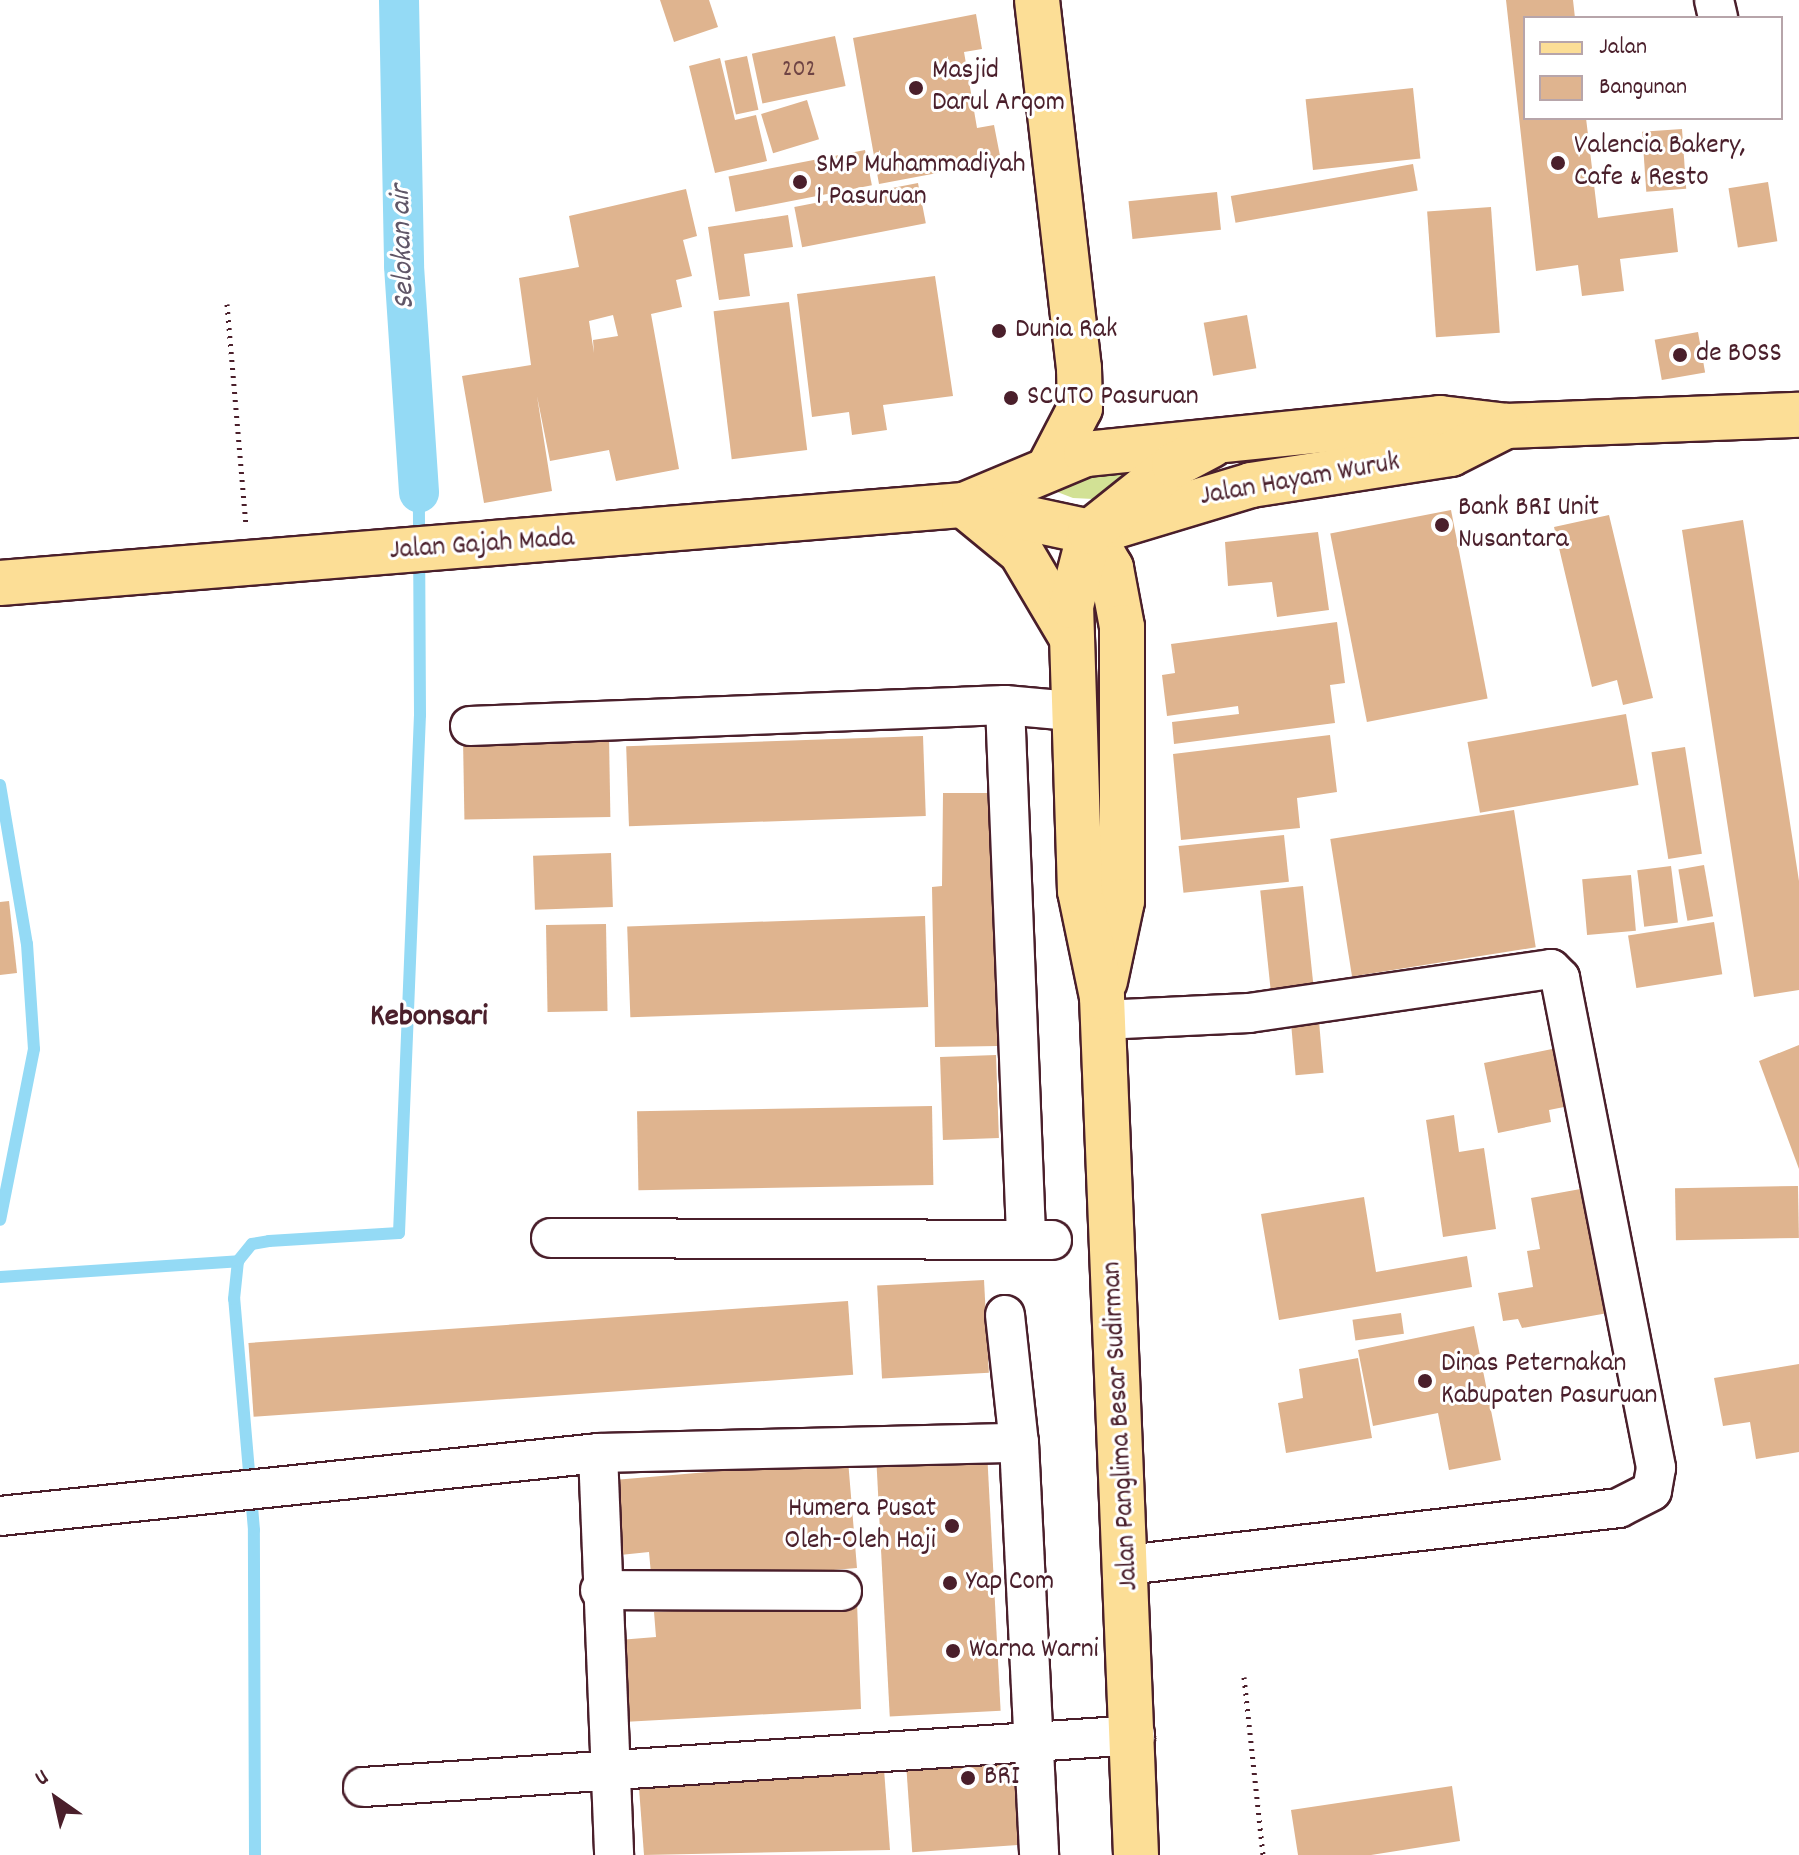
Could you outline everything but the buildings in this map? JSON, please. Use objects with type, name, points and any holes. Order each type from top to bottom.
[{"type":"main road","points":[[1037,0],[1080,408],[1112,452],[1139,506],[1122,627]]},
{"type":"main road","points":[[1052,462],[1080,408]]},
{"type":"main road","name":"Jalan Hayam Wuruk","points":[[964,505],[1052,462],[1112,452],[1210,446],[1440,418],[1506,426],[1799,415]]},
{"type":"main road","name":"Jalan Hayam Wuruk","points":[[1139,506],[1451,454],[1506,426]]},
{"type":"main road","points":[[964,505],[1090,532],[1139,506],[1210,446]]},
{"type":"main road","points":[[964,505],[1021,552],[1070,635]]},
{"type":"main road","name":"Jalan Gajah Mada","points":[[0,583],[250,561],[426,551],[964,505]]},
{"type":"main road","name":"Jalan Panglima Besar Sudirman","points":[[1090,532],[1111,568],[1122,627],[1122,901],[1102,1008]]},
{"type":"main road","name":"Jalan Panglima Besar Sudirman","points":[[1090,532],[1078,563],[1070,635],[1071,711],[1080,891],[1102,1008],[1129,1565],[1136,1855]]},
{"type":"street","points":[[470,726],[1005,705],[1071,711]]},
{"type":"street","points":[[551,1238],[1039,1237],[1005,705]]},
{"type":"street","points":[[1102,1008],[1249,1013],[1551,969],[1560,978],[1656,1468],[1652,1491],[1619,1508],[1129,1565]]},
{"type":"street","points":[[1005,1315],[1019,1443],[1036,1740],[1039,1855]]},
{"type":"street","points":[[0,1516],[598,1453],[1019,1443]]},
{"type":"street","points":[[598,1453],[600,1590],[614,1855]]},
{"type":"street","points":[[600,1590],[842,1591]]},
{"type":"street","points":[[363,1787],[1135,1735]]},
{"type":"path","points":[[227,304],[250,561]]},
{"type":"path","points":[[1244,1677],[1263,1855]]},
{"type":"green space","points":[[1076,469],[1124,470],[1129,478],[1114,500],[1073,498],[1039,485]]},
{"type":"waterway","name":"Selokan air","points":[[399,0],[404,266],[419,493]]},
{"type":"waterway","points":[[255,1855],[254,1530],[234,1299],[238,1261],[252,1244],[269,1241],[399,1233],[420,715],[419,493]]},
{"type":"waterway","points":[[0,785],[27,944],[34,1049],[0,1220]]},
{"type":"waterway","points":[[0,1277],[238,1261]]},
{"type":"place","name":"Masjid Darul Arqom","points":[[916,88]]},
{"type":"place","name":"Valencia Bakery, Cafe & Resto","points":[[1558,163]]},
{"type":"place","name":"SMP Muhammadiyah 1 Pasuruan","points":[[800,182]]},
{"type":"place","name":"Dunia Rak","points":[[999,331]]},
{"type":"place","name":"de BOSS","points":[[1680,355]]},
{"type":"place","name":"SCUTO Pasuruan","points":[[1011,398]]},
{"type":"place","name":"Bank BRI Unit Nusantara","points":[[1442,525]]},
{"type":"place","name":"Dinas Peternakan Kabupaten Pasuruan","points":[[1425,1381]]},
{"type":"place","name":"Humera Pusat Oleh-Oleh Haji","points":[[952,1526]]},
{"type":"place","name":"Yap Com","points":[[950,1583]]},
{"type":"place","name":"Warna Warni","points":[[953,1651]]},
{"type":"place","name":"BRI","points":[[968,1778]]},
{"type":"district","name":"Kebonsari","points":[[429,1018]]}]
